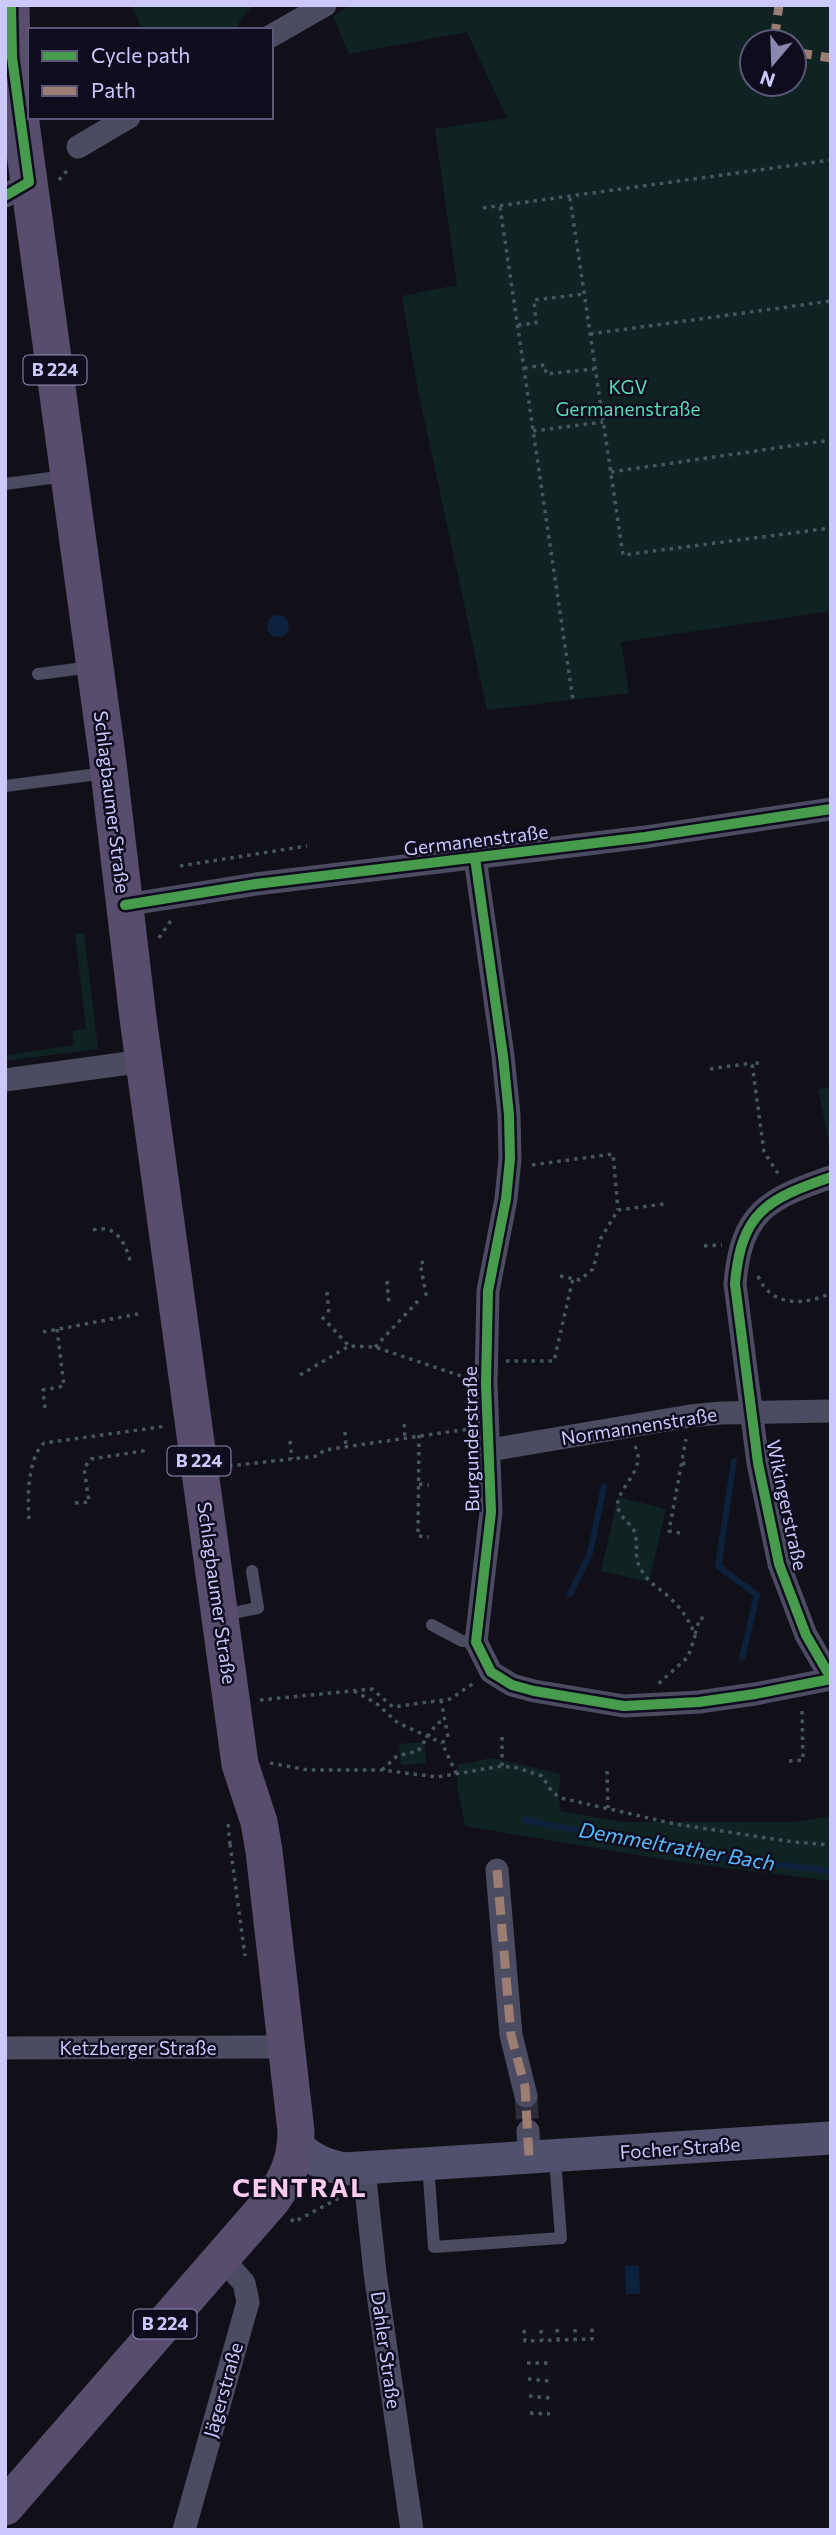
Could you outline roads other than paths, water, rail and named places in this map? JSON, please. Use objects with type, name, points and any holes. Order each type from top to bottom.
[{"type":"main road","name":"Schlagbaumer Straße","points":[[11,5],[17,189],[69,476],[110,773],[144,1061],[220,1616],[248,1774],[266,1821],[296,2144],[289,2172],[272,2200]]},
{"type":"main road","name":"Schlagbaumer Straße","points":[[248,1774],[241,1843],[254,2048],[285,2131],[296,2144]]},
{"type":"main road","name":"Schlagbaumer Straße","points":[[272,2200],[278,2179],[277,2110]]},
{"type":"main road","name":"Focher Straße","points":[[272,2200],[293,2188],[354,2169],[428,2163],[537,2148],[831,2138]]},
{"type":"main road","name":"Focher Straße","points":[[296,2144],[321,2164],[354,2169]]},
{"type":"main road","name":"B 224","points":[[5,2507],[272,2200]]},
{"type":"street","points":[[273,35],[325,5]]},
{"type":"street","points":[[78,147],[127,119]]},
{"type":"street","name":"Germanenstraße","points":[[125,905],[256,884],[645,837],[831,809]]},
{"type":"street","name":"Burgunderstraße","points":[[475,858],[509,1115],[506,1199],[488,1291],[486,1373],[491,1512],[475,1642]]},
{"type":"street","points":[[5,1080],[144,1061]]},
{"type":"street","name":"Wikingerstraße","points":[[831,1177],[789,1191],[772,1201],[750,1224],[738,1255],[735,1284],[764,1502],[779,1564],[806,1635],[831,1679]]},
{"type":"street","name":"Normannenstraße","points":[[490,1450],[690,1416],[831,1411]]},
{"type":"street","points":[[475,1642],[491,1672],[512,1685],[624,1706],[699,1702],[831,1679]]},
{"type":"street","points":[[497,1870],[511,2035],[526,2096]]},
{"type":"street","name":"Ketzberger Straße","points":[[5,2048],[254,2048]]},
{"type":"street","name":"Dahler Straße","points":[[354,2169],[375,2273],[412,2530]]},
{"type":"street","name":"Jägerstraße","points":[[184,2530],[248,2302],[244,2283],[222,2258]]},
{"type":"lane","points":[[5,484],[69,476]]},
{"type":"lane","points":[[38,674],[94,666]]},
{"type":"lane","points":[[5,786],[110,773]]},
{"type":"lane","points":[[220,1616],[258,1608],[252,1571]]},
{"type":"lane","points":[[432,1625],[462,1641],[475,1642]]},
{"type":"lane","points":[[428,2163],[434,2246],[561,2238],[537,2148]]},
{"type":"water","points":[[274,615],[282,615],[289,622],[289,630],[282,637],[274,637],[267,630],[267,622]]},
{"type":"water","points":[[625,2266],[639,2266],[640,2294],[626,2294]]},
{"type":"waterway","points":[[734,1461],[718,1566],[757,1595],[742,1658]]},
{"type":"waterway","points":[[570,1594],[590,1553],[604,1486]]},
{"type":"waterway","name":"Demmeltrather Bach","points":[[525,1820],[697,1854],[831,1871]]},
{"type":"tunnel","points":[[526,2096],[528,2131]]},
{"type":"district","name":"CENTRAL","points":[[300,2188]]},
{"type":"park label","name":"KGV Germanenstraße","points":[[628,398]]}]
